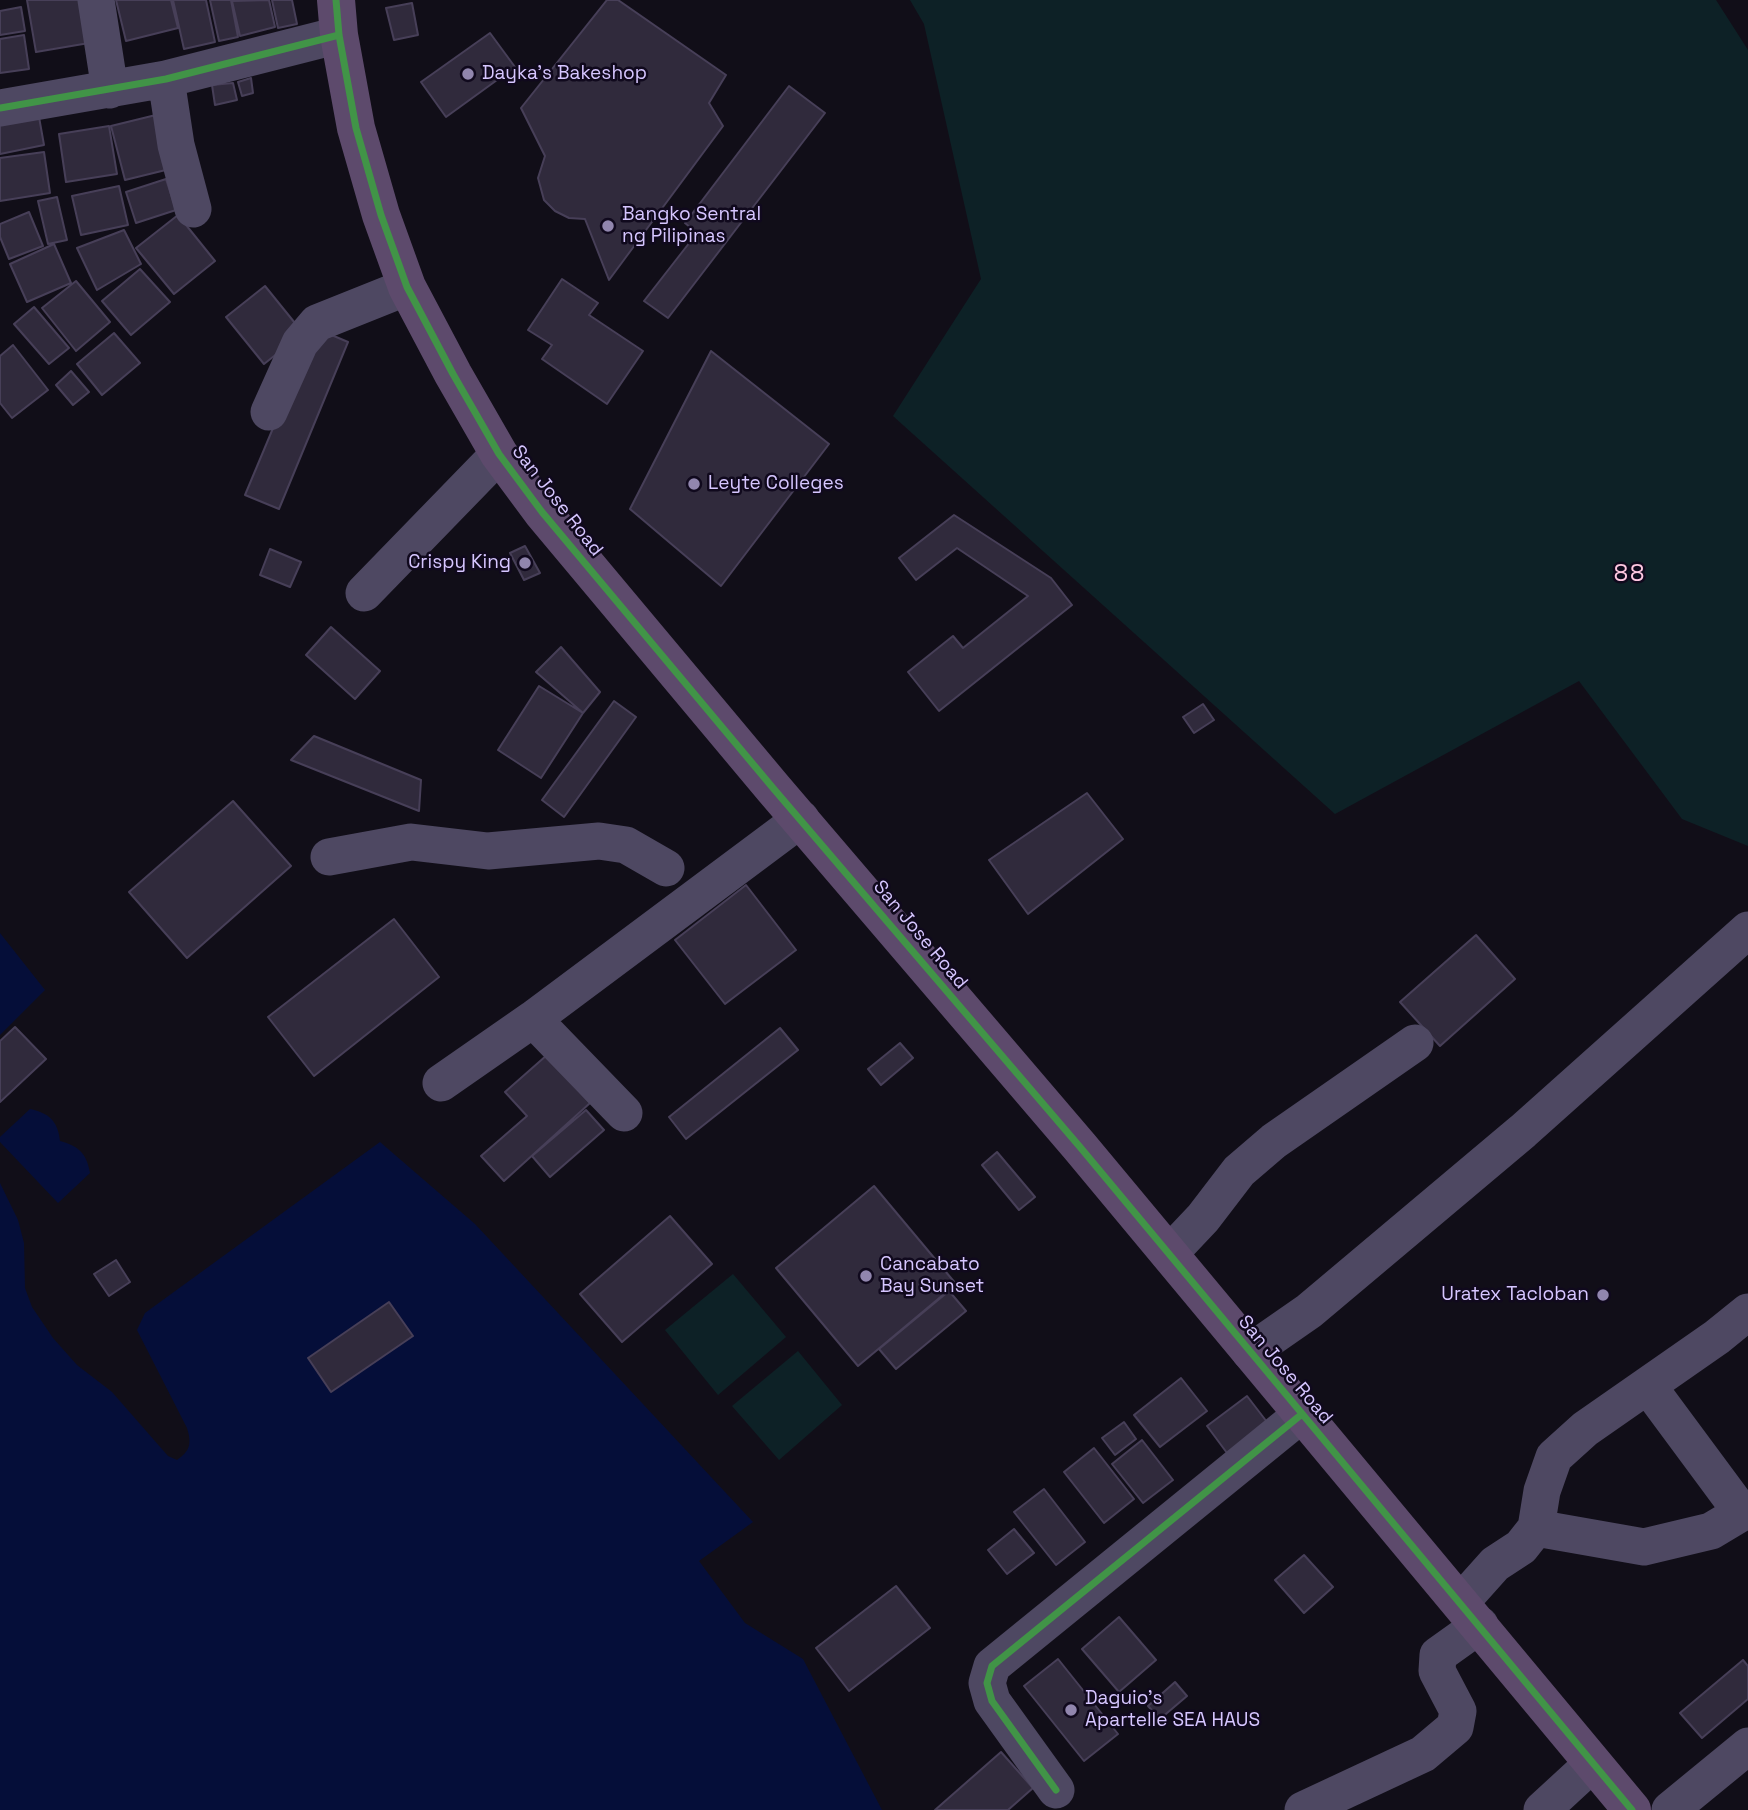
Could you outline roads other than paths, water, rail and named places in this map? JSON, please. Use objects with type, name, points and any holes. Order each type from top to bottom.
[{"type":"main road","name":"San Jose Road","points":[[338,17],[356,128],[381,215],[407,287],[499,454],[542,512],[1169,1254],[1632,1810]]},
{"type":"street","points":[[96,0],[110,90]]},
{"type":"street","points":[[0,108],[166,79],[338,17]]},
{"type":"street","points":[[166,79],[176,145],[193,209]]},
{"type":"street","points":[[269,412],[300,343],[317,323],[407,287]]},
{"type":"street","points":[[364,593],[499,454]]},
{"type":"street","points":[[441,1083],[533,1019],[801,819]]},
{"type":"street","points":[[329,857],[411,842],[488,851],[599,841],[626,845],[666,868]]},
{"type":"street","points":[[1250,1352],[1308,1311],[1513,1140],[1748,930]]},
{"type":"street","points":[[533,1019],[624,1113]]},
{"type":"street","points":[[1169,1254],[1203,1218],[1239,1171],[1274,1141],[1415,1043]]},
{"type":"street","points":[[1303,1810],[1423,1754],[1455,1727],[1458,1711],[1437,1671],[1438,1656],[1470,1614],[1495,1564],[1521,1547],[1535,1528],[1542,1491],[1554,1457],[1585,1429],[1748,1312]]},
{"type":"street","points":[[1535,1528],[1644,1547],[1711,1531],[1745,1511],[1648,1386]]},
{"type":"street","points":[[1056,1790],[992,1701],[987,1683],[992,1666],[1302,1414]]},
{"type":"street","points":[[1670,1810],[1748,1746]]},
{"type":"street","points":[[1542,1810],[1592,1764]]},
{"type":"place","name":"Dayka's Bakeshop","points":[[468,74]]},
{"type":"place","name":"Bangko Sentral ng Pilipinas","points":[[608,226]]},
{"type":"place","name":"Leyte Colleges","points":[[694,484]]},
{"type":"place","name":"Crispy King","points":[[525,563]]},
{"type":"place","name":"Cancabato Bay Sunset","points":[[866,1276]]},
{"type":"place","name":"Uratex Tacloban","points":[[1603,1295]]},
{"type":"place","name":"Daguio's Apartelle SEA HAUS","points":[[1071,1710]]},
{"type":"district","name":"88","points":[[1630,575]]}]
